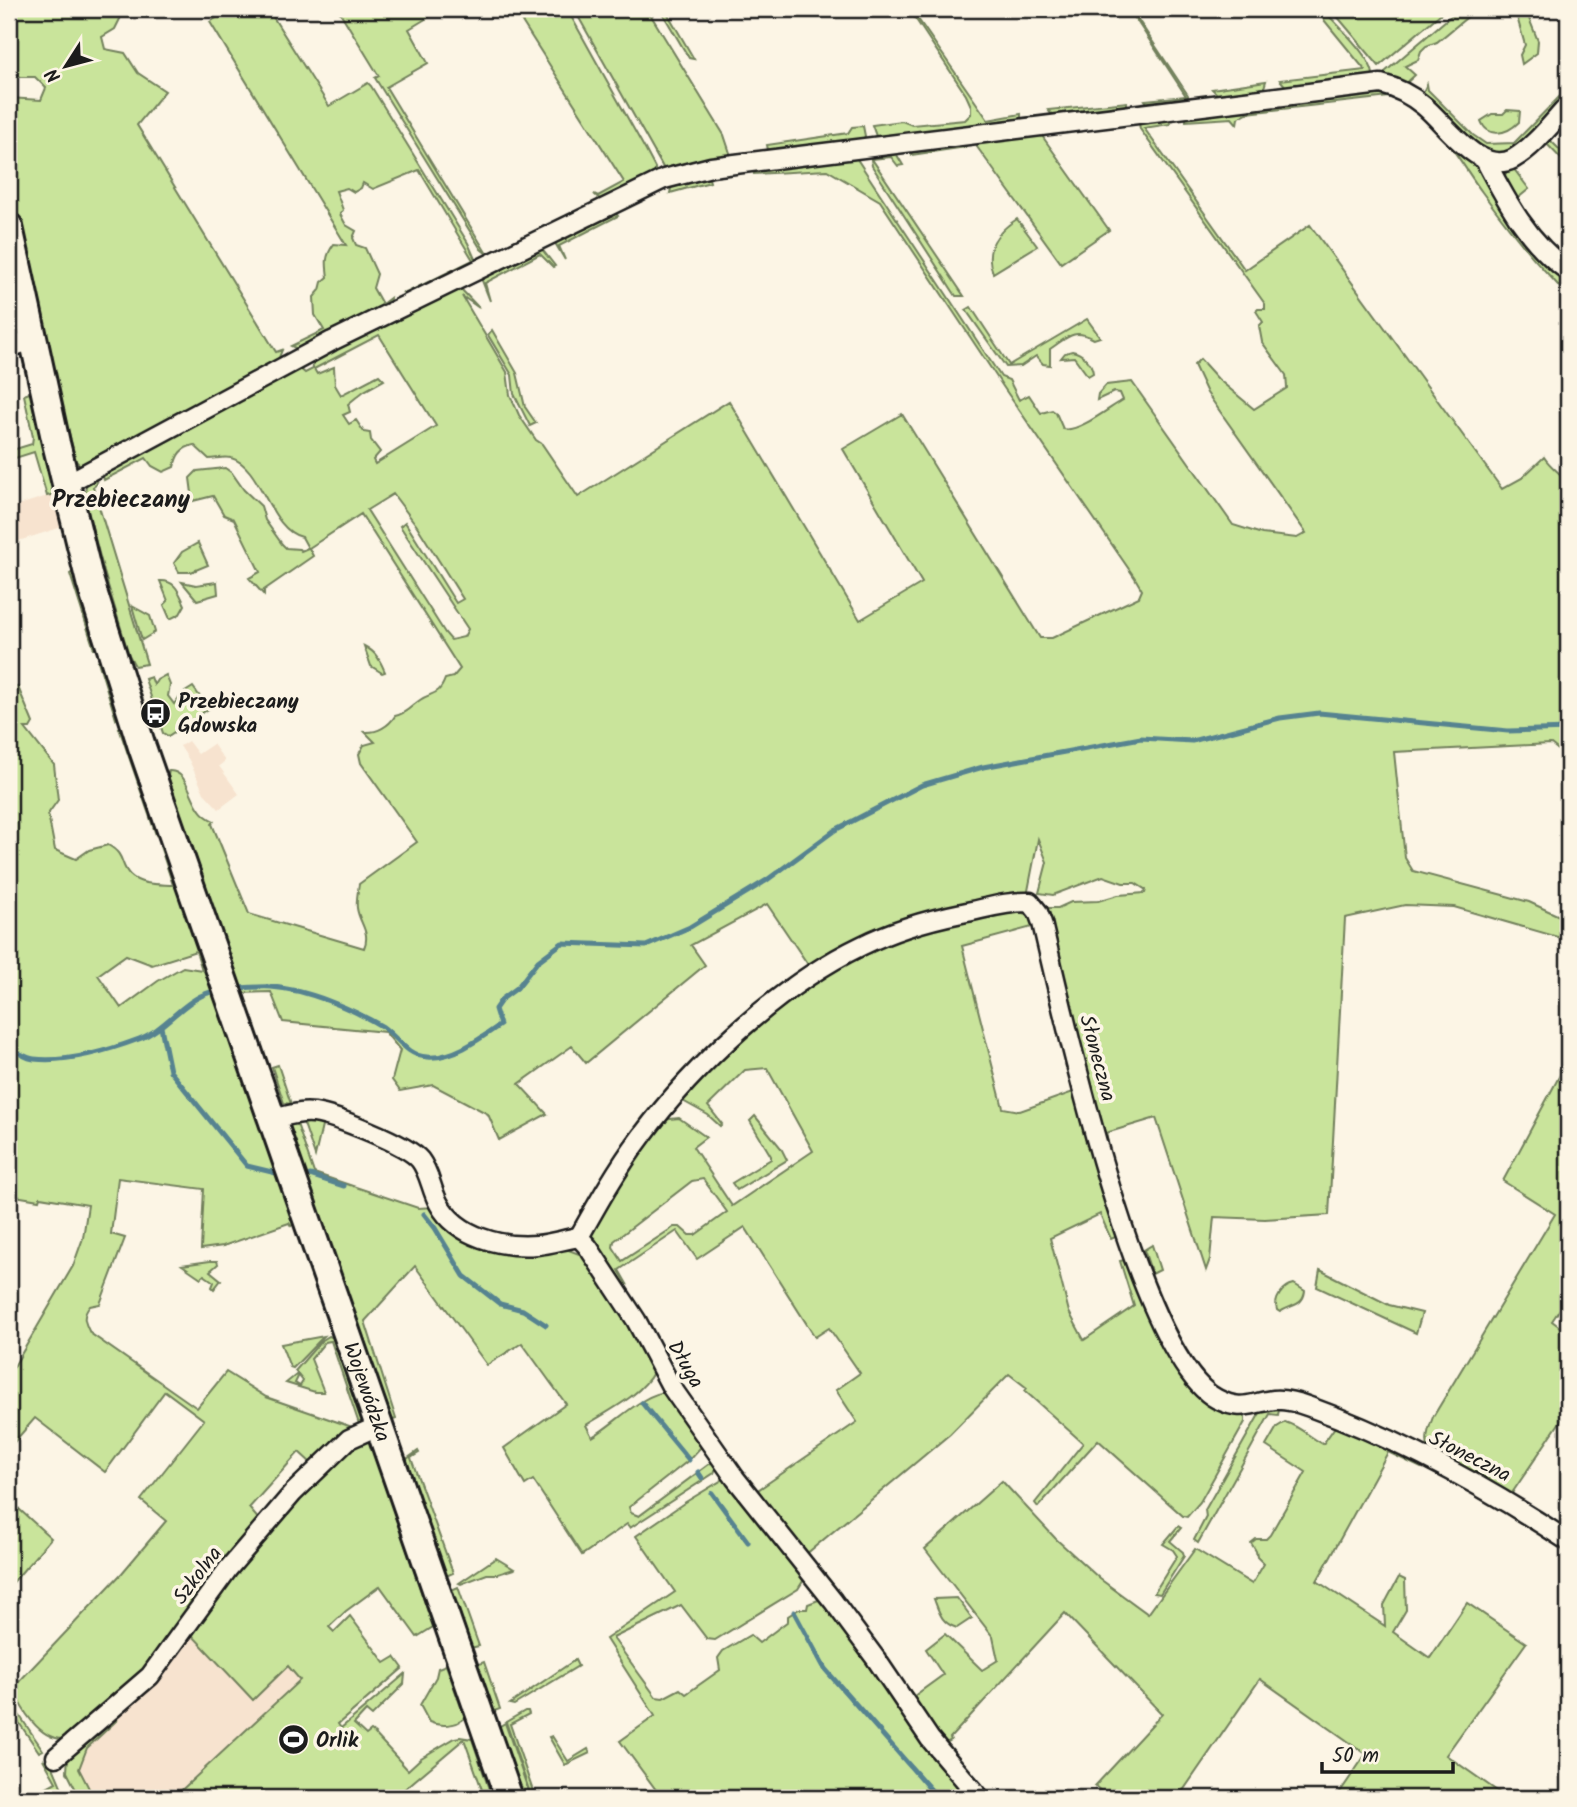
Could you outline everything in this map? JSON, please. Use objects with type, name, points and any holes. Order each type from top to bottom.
[{"type":"main road","name":"Wojewódzka","points":[[9,227],[66,484],[104,630],[225,986],[509,1798]]},
{"type":"street","points":[[66,484],[332,341],[664,179],[711,167],[1381,84],[1408,94],[1426,107],[1459,140],[1485,160],[1497,163],[1512,159],[1532,143],[1568,106]]},
{"type":"street","points":[[1485,160],[1518,220],[1544,251],[1568,271]]},
{"type":"street","points":[[9,348],[34,340]]},
{"type":"street","name":"Słoneczna","points":[[579,1237],[611,1180],[642,1135],[727,1041],[793,988],[828,963],[899,929],[950,915],[1030,902],[1042,923],[1065,1024],[1097,1142],[1143,1282],[1162,1327],[1192,1378],[1203,1390],[1231,1405],[1257,1405],[1275,1400],[1290,1402],[1319,1411],[1387,1440],[1498,1495],[1568,1541]]},
{"type":"street","points":[[272,1119],[298,1113],[314,1113],[331,1117],[400,1145],[420,1161],[439,1204],[455,1224],[488,1240],[509,1245],[538,1245],[579,1237]]},
{"type":"street","name":"Długa","points":[[579,1237],[636,1320],[672,1388],[735,1478],[833,1601],[930,1740],[980,1798]]},
{"type":"street","name":"Szkolna","points":[[55,1757],[150,1676],[235,1561],[307,1478],[349,1439],[378,1426]]},
{"type":"shaded area","points":[[54,494],[62,527],[9,544],[9,508]]},
{"type":"shaded area","points":[[188,741],[198,754],[213,744],[225,761],[219,766],[239,794],[219,809],[204,793],[180,746]]},
{"type":"shaded area","points":[[295,1596],[342,1640],[173,1798],[94,1798],[79,1769],[87,1748],[156,1680],[196,1627]]},
{"type":"green space","points":[[9,9],[99,9],[103,12],[123,13],[115,29],[102,37],[105,49],[125,53],[138,73],[165,91],[137,125],[276,352],[282,350],[278,360],[80,465],[76,461],[69,433],[64,431],[9,182],[9,98],[41,100],[46,88],[35,77],[13,77],[9,81]]},
{"type":"green space","points":[[230,9],[268,9],[329,106],[368,83],[371,86],[468,243],[475,259],[474,265],[407,296],[402,292],[406,293],[473,260],[419,170],[373,189],[363,183],[361,188],[354,192],[347,188],[336,191],[343,210],[340,214],[346,225],[356,231],[353,238],[356,245],[365,248],[377,274],[373,288],[382,304],[390,298],[389,307],[299,350],[291,346],[324,330],[315,315],[314,297],[328,277],[327,260],[331,248],[334,244],[346,245],[210,22]]},
{"type":"green space","points":[[338,9],[442,9],[409,29],[428,63],[386,87],[487,254],[481,249],[375,78],[379,76]]},
{"type":"green space","points":[[514,9],[567,9],[655,168],[655,178],[604,203],[594,194],[598,196],[624,182]]},
{"type":"green space","points":[[574,9],[647,9],[724,135],[731,156],[665,171]]},
{"type":"green space","points":[[660,9],[665,9],[694,59],[689,58]]},
{"type":"green space","points":[[909,9],[927,9],[916,16],[988,120],[1021,114],[1018,122],[882,139],[876,136],[872,125],[902,121],[912,125],[965,120],[971,114],[966,95]]},
{"type":"green space","points":[[1129,9],[1188,95],[1188,100],[1150,107],[1145,100],[1186,96]]},
{"type":"green space","points":[[1315,9],[1322,9],[1353,42],[1368,61],[1373,77],[1288,89],[1280,80],[1365,70]]},
{"type":"green space","points":[[1331,9],[1446,9],[1379,66]]},
{"type":"green space","points":[[1459,9],[1477,9],[1437,42],[1426,46],[1418,60],[1405,66],[1415,75],[1403,86],[1385,79],[1385,72]]},
{"type":"green space","points":[[1524,13],[1528,16],[1538,41],[1537,53],[1522,64],[1520,55],[1525,45],[1517,17]]},
{"type":"green space","points":[[1266,81],[1263,91],[1220,97],[1212,89]]},
{"type":"green space","points":[[1427,84],[1428,90],[1473,135],[1486,144],[1514,143],[1568,88],[1568,100],[1525,142],[1512,151],[1500,154],[1475,145],[1451,125],[1422,94]]},
{"type":"green space","points":[[1383,90],[1408,99],[1421,109],[1471,160],[1533,244],[1568,274],[1568,297],[1508,227],[1443,136],[1419,112],[1405,103],[1389,97],[1247,113],[1238,118],[1237,124],[1232,118],[1186,121],[1186,116]]},
{"type":"green space","points":[[1127,102],[1127,109],[1053,116],[1048,110]]},
{"type":"green space","points":[[1507,110],[1520,111],[1519,122],[1514,126],[1498,133],[1484,127],[1481,121],[1492,114],[1503,114]]},
{"type":"green space","points":[[1169,116],[1170,124],[1144,128],[1245,270],[1310,225],[1502,489],[1522,478],[1544,457],[1568,483],[1568,758],[1551,744],[1394,752],[1405,858],[1413,871],[1529,902],[1568,920],[1568,940],[1454,907],[1405,905],[1345,918],[1329,1215],[1265,1219],[1214,1217],[1210,1259],[1206,1270],[1156,1118],[1106,1133],[1108,1143],[1103,1143],[1042,908],[1058,908],[1071,902],[1098,901],[1118,895],[1145,893],[1146,890],[1135,883],[1123,883],[1103,876],[1053,895],[1039,893],[1047,862],[1038,839],[1027,896],[811,969],[767,904],[691,945],[705,965],[586,1063],[572,1046],[519,1084],[547,1114],[499,1140],[488,1114],[433,1085],[400,1091],[392,1080],[400,1050],[385,1032],[283,1022],[271,992],[240,993],[176,808],[169,771],[180,775],[201,812],[214,821],[212,824],[249,914],[364,948],[366,937],[357,905],[359,884],[417,842],[361,763],[359,754],[364,745],[375,742],[365,732],[386,726],[395,716],[438,691],[445,679],[453,677],[460,669],[361,514],[309,548],[313,556],[264,590],[264,595],[249,578],[260,572],[234,519],[224,515],[213,496],[193,501],[190,478],[197,471],[225,468],[261,506],[265,520],[286,548],[301,551],[308,548],[302,537],[281,523],[242,463],[229,457],[209,459],[194,445],[178,455],[174,467],[163,472],[152,466],[146,458],[104,480],[102,473],[298,367],[305,373],[313,369],[312,360],[460,288],[479,308],[462,296],[507,372],[510,395],[519,415],[578,497],[729,401],[860,620],[922,583],[843,449],[902,414],[1040,638],[1052,638],[1139,597],[1142,590],[1135,578],[880,201],[827,170],[754,174],[754,168],[855,156],[1001,377],[1009,380],[1019,400],[1029,395],[1041,413],[1052,410],[1063,429],[1069,429],[1085,424],[1123,400],[1120,393],[1114,392],[1097,400],[1098,394],[1106,385],[1132,382],[1233,525],[1262,534],[1297,538],[1306,533],[1207,393],[1194,365],[1200,359],[1218,379],[1254,409],[1287,388],[1286,375],[1262,342],[1259,326],[1263,322],[1256,311],[1265,309],[1265,304],[1140,129],[1138,118]],"holes":[[[379,335],[436,426],[375,464],[373,460],[380,452],[371,440],[370,433],[364,432],[356,420],[349,424],[343,415],[350,412],[348,404],[384,380],[379,375],[341,395],[335,385],[334,367],[317,374],[314,369]],[[393,494],[417,526],[463,599],[456,603],[405,522],[400,526],[468,629],[464,637],[451,640],[445,633],[367,510]]]},
{"type":"green space","points":[[863,126],[863,140],[768,150],[767,145],[848,133],[852,127]]},
{"type":"green space","points":[[1040,133],[1109,230],[1061,263],[977,147],[977,141]]},
{"type":"green space","points":[[1548,138],[1568,158],[1568,166],[1544,141],[1514,169],[1529,189],[1518,198],[1527,213],[1528,222],[1535,222],[1527,224],[1503,179],[1509,167]]},
{"type":"green space","points":[[961,141],[966,147],[912,155],[910,149]]},
{"type":"green space","points":[[894,150],[903,165],[898,166],[891,157],[872,159],[964,296],[956,296],[872,166],[870,153]]},
{"type":"green space","points":[[708,175],[710,182],[670,193],[672,184]]},
{"type":"green space","points":[[614,211],[618,216],[559,246],[565,260],[556,241]]},
{"type":"green space","points":[[1017,219],[1037,246],[993,273],[990,256],[994,242],[1004,229]]},
{"type":"green space","points":[[541,248],[555,266],[540,254],[485,283],[490,301],[481,278]]},
{"type":"green space","points":[[971,307],[1009,365],[1087,319],[1100,337],[1094,339],[1081,334],[1071,335],[1050,349],[1050,365],[1043,364],[1036,356],[1021,366],[1006,367],[966,310]]},
{"type":"green space","points":[[492,330],[517,373],[525,407],[536,423],[530,426],[514,394],[512,375],[488,335]]},
{"type":"green space","points":[[1072,351],[1086,359],[1093,373],[1088,376],[1074,357],[1061,358]]},
{"type":"green space","points":[[32,392],[54,494],[47,496],[34,452],[9,460],[9,451],[32,444],[33,437],[24,395]]},
{"type":"green space","points":[[96,480],[97,484],[93,487],[147,664],[135,666],[129,655],[85,501],[86,482]]},
{"type":"green space","points":[[198,543],[208,565],[191,572],[179,572],[174,563],[182,552]]},
{"type":"green space","points":[[73,572],[97,649],[94,649],[70,574]]},
{"type":"green space","points":[[160,581],[173,585],[185,605],[180,614],[170,619],[164,605],[168,601]]},
{"type":"green space","points":[[182,582],[196,585],[217,582],[218,594],[197,600]]},
{"type":"green space","points":[[132,606],[150,616],[155,632],[142,640]]},
{"type":"green space","points":[[364,646],[377,657],[385,672],[382,673],[371,666]]},
{"type":"green space","points":[[101,660],[119,716],[116,719],[98,661]]},
{"type":"green space","points":[[166,675],[170,685],[168,696],[174,704],[182,694],[193,687],[201,698],[214,705],[168,736],[163,733],[145,679],[151,677],[154,685]]},
{"type":"green space","points":[[9,685],[18,687],[33,723],[30,728],[25,728],[54,765],[58,800],[48,814],[55,850],[76,859],[89,850],[108,845],[117,852],[134,879],[151,884],[173,885],[160,846],[165,845],[294,1224],[291,1226],[289,1223],[223,1246],[201,1249],[204,1189],[118,1178],[111,1234],[125,1238],[100,1304],[90,1306],[86,1313],[88,1329],[197,1408],[226,1372],[266,1397],[352,1427],[312,1464],[299,1452],[249,1508],[260,1521],[149,1669],[63,1739],[46,1734],[32,1721],[13,1688],[122,1573],[166,1521],[141,1500],[204,1420],[165,1391],[105,1472],[35,1418],[9,1448],[9,1375],[73,1266],[83,1238],[88,1205],[9,1195]],"holes":[[[196,951],[202,970],[183,967],[158,981],[121,1008],[98,975],[126,955],[152,965]]]},
{"type":"green space","points":[[123,727],[160,832],[156,835],[119,728]]},
{"type":"green space","points":[[1016,911],[1029,915],[1036,926],[962,946],[1003,1108],[1020,1111],[1076,1091],[1120,1235],[1111,1239],[1100,1214],[1050,1238],[1069,1312],[1084,1340],[1134,1306],[1120,1261],[1130,1259],[1171,1354],[1245,1412],[1245,1422],[1200,1502],[1187,1517],[1098,1440],[1038,1507],[1035,1503],[1083,1443],[1009,1374],[950,1434],[805,1555],[755,1492],[857,1422],[836,1390],[860,1373],[829,1328],[815,1337],[745,1227],[697,1259],[677,1231],[619,1270],[627,1284],[623,1283],[586,1233],[661,1120],[679,1118],[706,1137],[693,1147],[732,1206],[813,1151],[767,1068],[745,1070],[708,1106],[722,1124],[720,1126],[708,1115],[681,1100],[695,1081],[775,1010],[823,973],[894,937],[974,916]],"holes":[[[703,1179],[727,1212],[695,1235],[689,1235],[680,1227],[674,1227],[622,1261],[613,1247],[614,1241],[692,1181]]]},
{"type":"green space","points":[[1568,1060],[1568,1297],[1552,1321],[1568,1333],[1568,1410],[1510,1496],[1429,1452],[1428,1434],[1433,1417],[1555,1214],[1503,1181]]},
{"type":"green space","points":[[278,1065],[291,1104],[284,1103],[272,1067]]},
{"type":"green space","points":[[755,1116],[781,1148],[787,1160],[737,1190],[732,1183],[771,1159],[750,1121]]},
{"type":"green space","points":[[296,1121],[314,1173],[418,1208],[434,1207],[464,1232],[561,1247],[587,1257],[633,1324],[654,1371],[649,1380],[633,1395],[586,1425],[592,1437],[639,1403],[659,1393],[669,1392],[699,1437],[701,1447],[689,1460],[629,1507],[631,1513],[639,1516],[712,1462],[716,1468],[714,1473],[630,1528],[627,1524],[582,1555],[533,1480],[525,1485],[504,1448],[566,1404],[522,1343],[487,1365],[415,1266],[365,1321],[396,1419],[390,1421],[288,1123]]},
{"type":"green space","points":[[303,1121],[323,1122],[315,1156]]},
{"type":"green space","points":[[1152,1245],[1160,1270],[1152,1274],[1144,1250]]},
{"type":"green space","points":[[217,1261],[218,1264],[210,1271],[221,1280],[214,1289],[214,1282],[204,1275],[201,1278],[182,1265]]},
{"type":"green space","points":[[1320,1270],[1389,1305],[1422,1313],[1416,1333],[1317,1287]]},
{"type":"green space","points":[[1294,1284],[1305,1291],[1302,1300],[1280,1312],[1276,1306],[1280,1294]]},
{"type":"green space","points":[[324,1336],[293,1368],[290,1367],[281,1344]]},
{"type":"green space","points":[[329,1336],[334,1338],[362,1421],[359,1424],[331,1341],[325,1342],[311,1359],[324,1392],[286,1383],[296,1375],[298,1377],[295,1383],[300,1386],[303,1381],[295,1371],[321,1341]]},
{"type":"green space","points":[[1276,1405],[1278,1415],[1270,1414],[1198,1543],[1194,1540],[1206,1517],[1205,1510],[1260,1413]]},
{"type":"green space","points":[[1285,1422],[1323,1444],[1337,1424],[1423,1463],[1421,1468],[1388,1452],[1317,1581],[1385,1626],[1384,1605],[1399,1577],[1405,1580],[1406,1610],[1393,1632],[1430,1658],[1467,1603],[1526,1643],[1446,1755],[1507,1798],[1336,1798],[1366,1754],[1260,1679],[1178,1798],[1109,1798],[1095,1786],[1162,1714],[1065,1613],[951,1740],[941,1746],[885,1665],[886,1658],[914,1696],[943,1675],[926,1649],[945,1634],[982,1670],[998,1660],[993,1637],[925,1549],[1002,1481],[1056,1539],[1100,1579],[1148,1614],[1195,1549],[1252,1584],[1264,1564],[1257,1557],[1251,1543],[1256,1539],[1266,1539],[1270,1535],[1306,1472],[1266,1446],[1277,1427]]},
{"type":"green space","points":[[369,1438],[433,1627],[417,1637],[380,1586],[329,1627],[334,1632],[350,1616],[385,1663],[395,1657],[403,1668],[338,1724],[341,1728],[405,1674],[404,1684],[372,1716],[366,1711],[354,1724],[366,1735],[371,1731],[375,1734],[408,1770],[421,1758],[455,1738],[472,1739],[492,1798],[485,1798],[464,1739],[394,1798],[173,1798],[300,1680],[288,1666],[253,1700],[191,1634],[236,1572],[340,1453]]},
{"type":"green space","points":[[418,1451],[419,1453],[411,1458],[453,1573],[444,1577],[404,1461]]},
{"type":"green space","points":[[724,1479],[735,1484],[805,1578],[798,1589],[715,1640],[707,1639],[681,1605],[613,1638],[656,1697],[663,1698],[680,1689],[686,1694],[720,1670],[718,1658],[723,1651],[750,1635],[759,1643],[788,1621],[788,1616],[799,1609],[807,1609],[808,1604],[821,1599],[973,1798],[867,1798],[862,1792],[854,1798],[662,1798],[620,1741],[655,1716],[606,1639],[675,1592],[636,1536]]},
{"type":"green space","points":[[9,1500],[51,1538],[9,1587]]},
{"type":"green space","points":[[1178,1526],[1181,1528],[1170,1541],[1184,1556],[1160,1594],[1154,1593],[1177,1556],[1163,1544]]},
{"type":"green space","points":[[496,1558],[514,1569],[459,1583]]},
{"type":"green space","points":[[458,1587],[479,1646],[470,1648],[449,1591]]},
{"type":"green space","points":[[957,1598],[972,1618],[957,1628],[944,1620],[934,1599]]},
{"type":"green space","points":[[575,1660],[578,1666],[514,1705],[510,1704]]},
{"type":"green space","points":[[484,1662],[500,1709],[492,1712],[476,1665]]},
{"type":"green space","points":[[446,1665],[465,1718],[453,1724],[438,1725],[429,1722],[420,1705],[436,1677],[438,1668]]},
{"type":"green space","points":[[9,1700],[43,1750],[39,1752],[9,1708]]},
{"type":"green space","points":[[525,1711],[529,1714],[510,1724],[534,1794],[531,1796],[506,1722]]},
{"type":"green space","points":[[112,1718],[117,1720],[87,1748],[79,1769],[94,1798],[80,1798],[67,1772],[68,1755]]},
{"type":"green space","points":[[505,1723],[531,1798],[521,1798],[497,1728]]},
{"type":"green space","points":[[552,1736],[568,1761],[588,1749],[590,1753],[565,1765],[549,1737]]},
{"type":"green space","points":[[43,1759],[53,1767],[66,1798],[27,1798],[56,1782]]},
{"type":"waterway","points":[[238,988],[271,987],[314,996],[358,1013],[383,1027],[420,1056],[437,1057],[466,1047],[500,1025],[495,1009],[502,999],[517,988],[538,961],[562,943],[646,946],[690,927],[767,880],[835,830],[922,785],[983,767],[1141,738],[1192,741],[1280,718],[1319,713],[1508,731],[1568,729]]},
{"type":"waterway","points":[[9,1051],[47,1060],[101,1052],[149,1034],[192,1001],[211,992]]},
{"type":"waterway","points":[[161,1027],[170,1071],[247,1166],[276,1173]]},
{"type":"waterway","points":[[310,1175],[344,1186]]},
{"type":"waterway","points":[[424,1214],[464,1276],[500,1304],[523,1310],[546,1325]]},
{"type":"waterway","points":[[642,1403],[689,1460]]},
{"type":"waterway","points":[[698,1472],[702,1478]]},
{"type":"waterway","points":[[712,1493],[748,1542]]},
{"type":"waterway","points":[[794,1612],[825,1669],[938,1798]]},
{"type":"place","name":"Przebieczany Gdowska","points":[[155,713]]},
{"type":"place","name":"Orlik","points":[[293,1740]]},
{"type":"district","name":"Przebieczany","points":[[121,499]]}]
